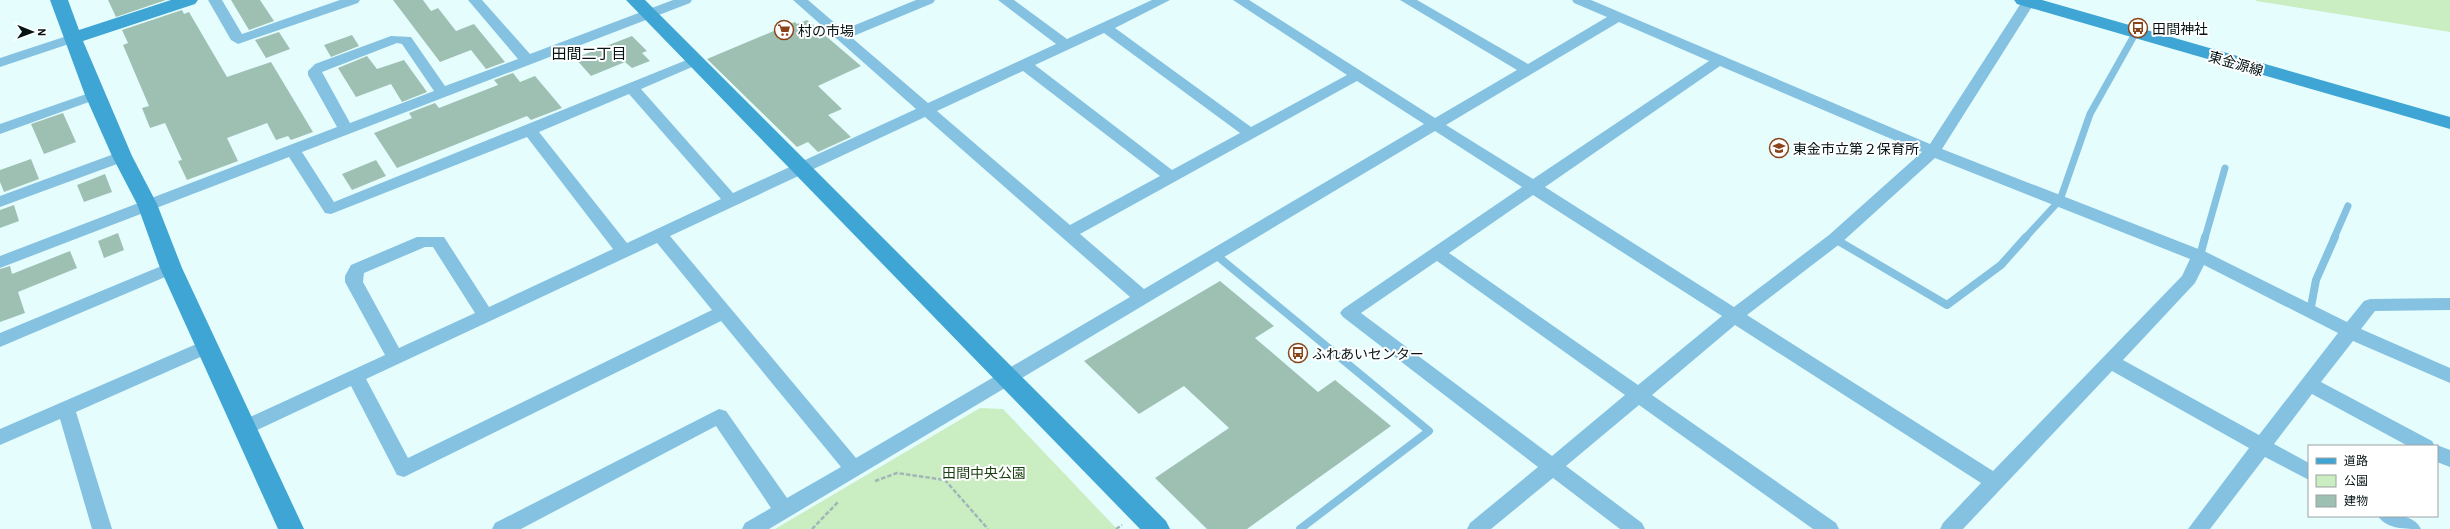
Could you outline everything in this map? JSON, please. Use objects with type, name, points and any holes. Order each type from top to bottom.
[{"type":"street","points":[[59,0],[95,95],[122,156],[147,204],[171,268],[291,529]]},
{"type":"street","points":[[0,63],[189,0]]},
{"type":"street","points":[[215,0],[238,40],[354,0]]},
{"type":"street","points":[[476,0],[527,60]]},
{"type":"street","points":[[0,262],[147,204],[527,60],[642,7],[685,0]]},
{"type":"street","points":[[800,0],[1143,298]]},
{"type":"street","points":[[842,36],[928,0]]},
{"type":"street","points":[[1005,0],[1066,45]]},
{"type":"street","points":[[1240,0],[1994,482]]},
{"type":"street","points":[[1407,0],[1528,70]]},
{"type":"street","points":[[1579,0],[1933,151],[2200,256],[2349,331],[2450,376]]},
{"type":"street","points":[[244,428],[1160,1]]},
{"type":"street","points":[[1477,529],[1734,316],[1835,239],[1933,151],[2025,1]]},
{"type":"street","name":"東金源線","points":[[2025,1],[2450,123]]},
{"type":"street","points":[[642,7],[1157,529]]},
{"type":"street","points":[[752,529],[1008,379],[1617,17]]},
{"type":"street","points":[[1105,27],[1250,133]]},
{"type":"street","points":[[346,129],[315,75],[315,71],[320,67],[396,39],[402,39],[406,40],[442,92]]},
{"type":"street","points":[[1635,529],[1349,313],[1719,60]]},
{"type":"street","points":[[292,149],[331,209],[530,130],[694,61]]},
{"type":"street","points":[[1024,64],[1171,176]]},
{"type":"street","points":[[1068,233],[1358,75]]},
{"type":"street","points":[[631,87],[730,201]]},
{"type":"street","points":[[0,129],[95,95]]},
{"type":"street","points":[[530,130],[624,251]]},
{"type":"street","points":[[0,202],[122,156]]},
{"type":"street","points":[[660,234],[854,469]]},
{"type":"street","points":[[395,357],[354,282],[354,276],[357,269],[423,241],[434,239],[438,241],[485,315]]},
{"type":"street","points":[[1437,253],[1829,529]]},
{"type":"street","points":[[1950,529],[2189,279],[2200,256]]},
{"type":"street","points":[[0,340],[171,268]]},
{"type":"street","points":[[2203,527],[2262,445],[2370,305],[2450,304]]},
{"type":"street","points":[[355,375],[404,470],[724,312]]},
{"type":"street","points":[[0,437],[208,346]]},
{"type":"street","points":[[2109,361],[2308,471]]},
{"type":"street","points":[[2308,384],[2423,445]]},
{"type":"street","points":[[66,409],[102,529]]},
{"type":"street","points":[[502,529],[718,416],[784,510]]},
{"type":"street","points":[[2438,453],[2450,459]]},
{"type":"street","points":[[2390,517],[2411,529]]},
{"type":"lane","points":[[1835,239],[1948,305],[2001,265],[2060,200],[2090,114],[2136,34]]},
{"type":"lane","points":[[2200,256],[2225,168]]},
{"type":"lane","points":[[2310,312],[2316,280],[2348,206]]},
{"type":"lane","points":[[1216,255],[1429,431],[1300,529]]},
{"type":"path","points":[[866,484],[897,473],[945,480],[988,529]]},
{"type":"path","points":[[812,529],[842,499]]},
{"type":"green space","points":[[2450,0],[2450,32],[2256,1]]},
{"type":"green space","name":"田間中央公園","points":[[980,408],[1003,409],[1117,529],[775,529]]},
{"type":"building","points":[[108,0],[166,0],[116,17]]},
{"type":"building","points":[[231,0],[260,0],[274,21],[249,30]]},
{"type":"building","points":[[393,0],[423,0],[431,11],[438,8],[456,31],[474,24],[505,62],[486,69],[471,50],[440,62]]},
{"type":"building","points":[[182,10],[184,14],[189,12],[227,77],[271,62],[313,132],[291,140],[288,136],[276,140],[267,123],[227,138],[238,161],[187,180],[178,161],[182,160],[165,123],[150,128],[142,108],[149,106],[123,45],[128,43],[122,30]]},
{"type":"building","points":[[807,20],[861,66],[818,86],[842,109],[828,115],[851,137],[818,152],[808,142],[797,147],[707,59],[795,22],[797,24]]},
{"type":"building","points":[[279,32],[290,49],[266,58],[255,40]]},
{"type":"building","points":[[352,35],[359,46],[331,57],[324,45]]},
{"type":"building","points":[[632,36],[647,51],[642,53],[650,61],[632,68],[625,62],[591,76],[575,58]]},
{"type":"building","points":[[367,56],[377,69],[404,60],[427,92],[402,102],[391,84],[356,97],[338,68]]},
{"type":"building","points":[[513,73],[520,82],[535,76],[562,108],[531,120],[527,116],[397,168],[374,133],[412,118],[409,113],[435,103],[439,108],[498,85],[494,80]]},
{"type":"building","points":[[63,113],[76,142],[44,154],[31,124]]},
{"type":"building","points":[[31,159],[39,179],[4,192],[0,182],[0,170]]},
{"type":"building","points":[[376,160],[386,176],[352,190],[342,174]]},
{"type":"building","points":[[105,174],[112,192],[84,202],[77,185]]},
{"type":"building","points":[[14,205],[19,221],[0,228],[0,210]]},
{"type":"building","points":[[118,233],[124,250],[104,258],[98,241]]},
{"type":"building","points":[[70,251],[77,268],[18,292],[25,313],[0,322],[0,269],[10,266],[12,274]]},
{"type":"building","points":[[1220,281],[1274,326],[1255,338],[1318,392],[1335,380],[1391,426],[1247,529],[1207,529],[1155,478],[1229,428],[1184,386],[1139,414],[1084,361]]},
{"type":"place","name":"田間神社","points":[[2138,28]]},
{"type":"place","name":"村の市場","points":[[784,30]]},
{"type":"place","name":"東金市立第２保育所","points":[[1779,148]]},
{"type":"place","name":"ふれあいセンター","points":[[1298,353]]},
{"type":"district","name":"田間二丁目","points":[[589,53]]}]
